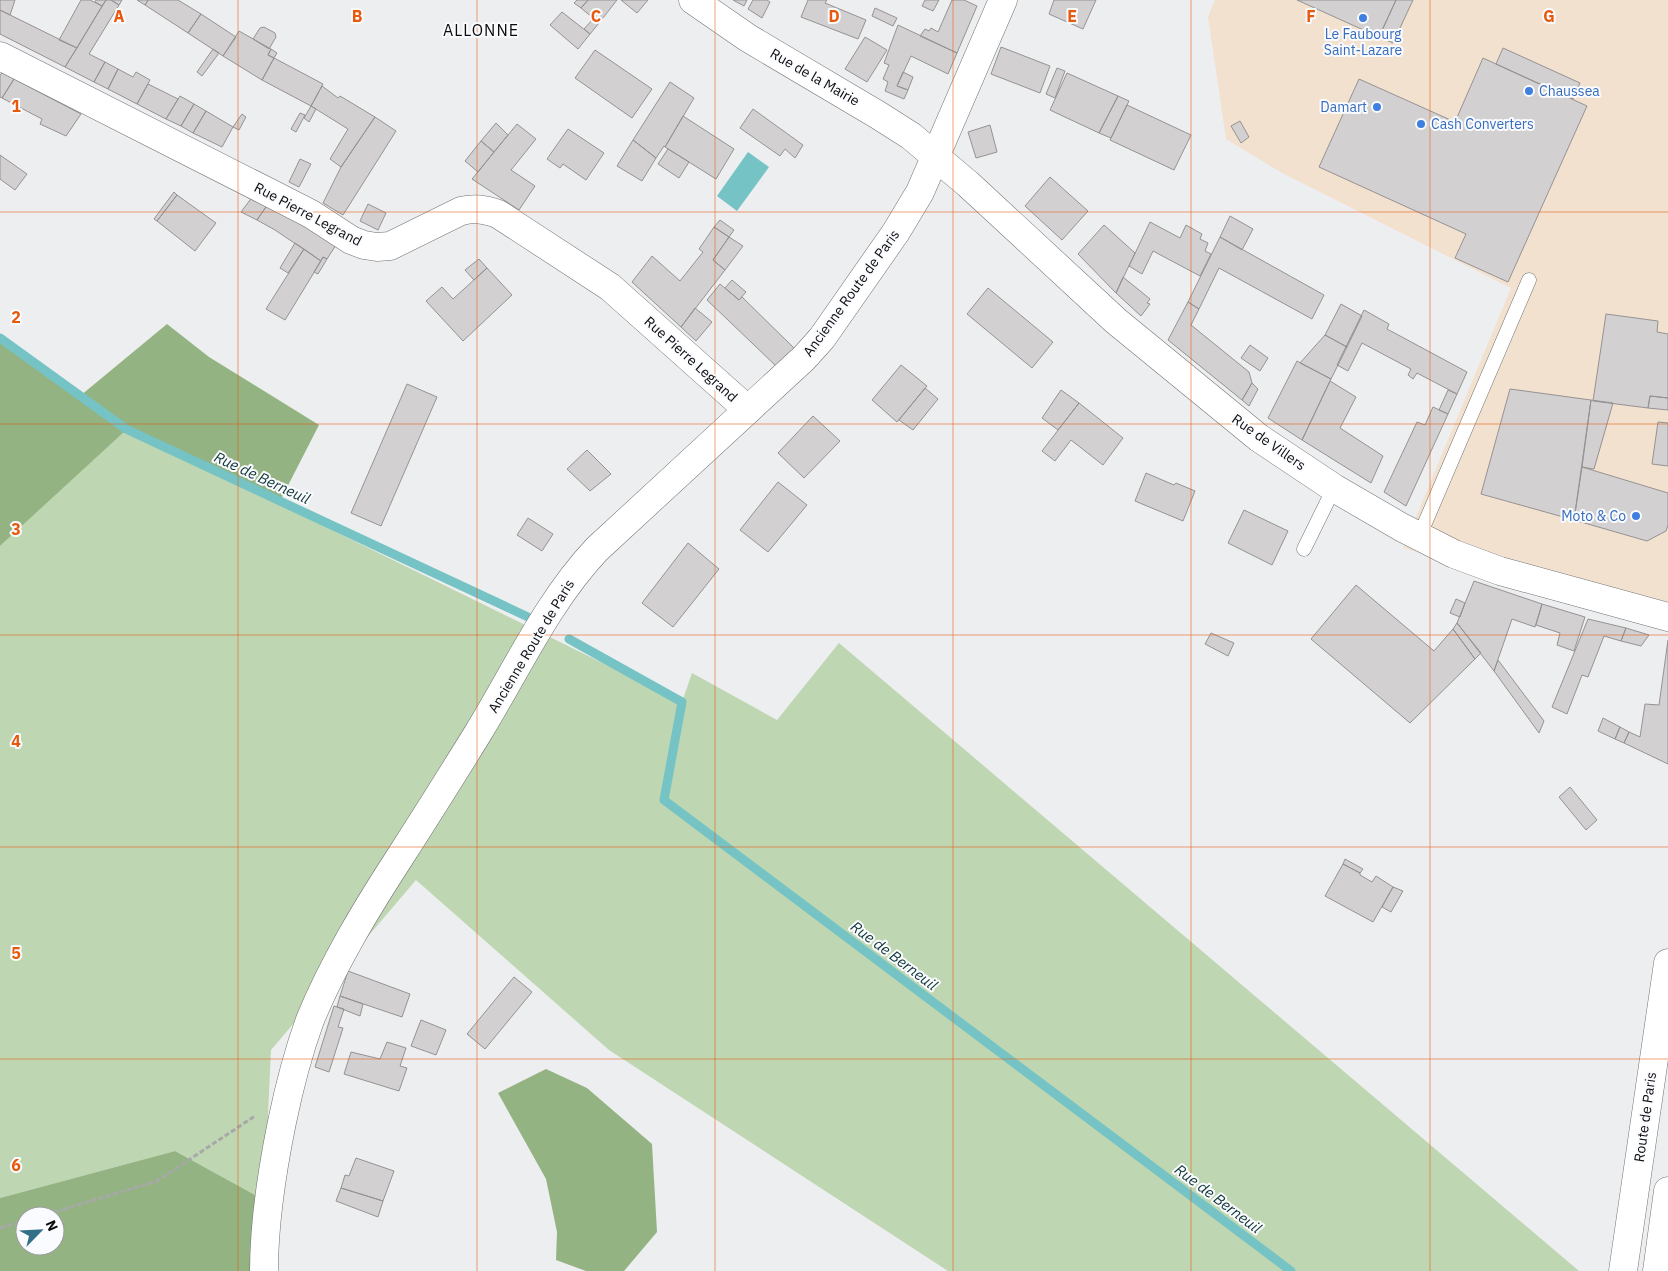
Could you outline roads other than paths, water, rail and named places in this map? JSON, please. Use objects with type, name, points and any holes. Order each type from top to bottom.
[{"type":"street","name":"Rue de la Mairie","points":[[693,0],[748,38],[896,126],[935,156]]},
{"type":"street","name":"Ancienne Route de Paris","points":[[264,1271],[264,1242],[271,1180],[288,1093],[299,1055],[311,1018],[348,943],[374,897],[487,719],[575,572],[597,549],[804,358],[822,338],[904,219],[920,192],[1003,0]]},
{"type":"street","name":"Rue Pierre Legrand","points":[[0,56],[270,193],[364,245],[377,248],[390,246],[461,211],[474,208],[485,209],[498,214],[610,287],[748,410]]},
{"type":"street","name":"Rue de Villers","points":[[935,156],[1132,334],[1259,438],[1334,488],[1419,537],[1454,554],[1500,571],[1668,617]]},
{"type":"street","name":"Route de Paris","points":[[1623,1271],[1668,963]]},
{"type":"street","points":[[1657,1271],[1668,1191]]},
{"type":"lane","points":[[1419,537],[1528,280]]},
{"type":"lane","points":[[1304,549],[1334,488]]},
{"type":"water","points":[[748,152],[769,167],[737,211],[717,196]]},
{"type":"waterway","name":"Rue de Berneuil","points":[[0,338],[126,429],[528,617]]},
{"type":"waterway","name":"Rue de Berneuil","points":[[569,639],[682,702],[664,800],[1291,1271]]},
{"type":"place","name":"Le Faubourg Saint-Lazare","points":[[1363,18]]},
{"type":"place","name":"Chaussea","points":[[1529,91]]},
{"type":"place","name":"Damart","points":[[1377,107]]},
{"type":"place","name":"Cash Converters","points":[[1421,124]]},
{"type":"place","name":"Moto & Co","points":[[1636,516]]},
{"type":"district","name":"ALLONNE","points":[[481,30]]}]
